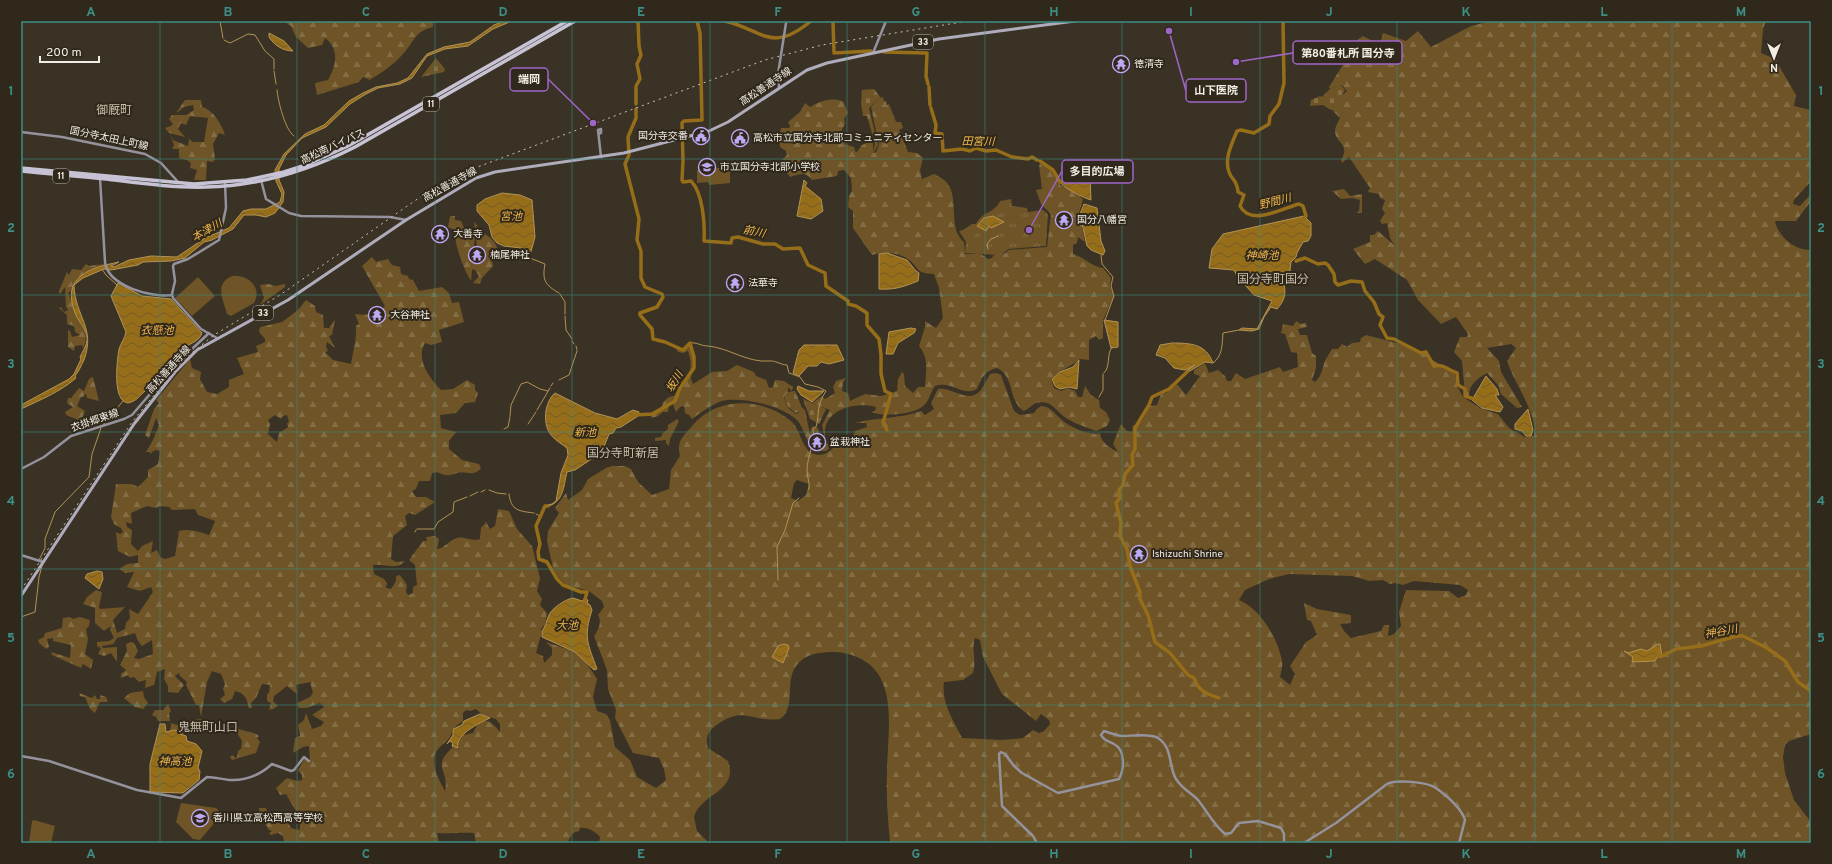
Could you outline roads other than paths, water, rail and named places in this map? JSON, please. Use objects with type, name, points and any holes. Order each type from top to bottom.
[{"type":"highway","name":"高松南バイパス","points":[[284,174],[348,146],[567,21]]},
{"type":"highway","name":"高松南バイパス","points":[[21,168],[182,187],[225,184],[273,177],[321,163],[355,147],[574,21]]},
{"type":"highway","name":"高松南バイパス","points":[[21,171],[179,183],[225,184]]},
{"type":"main road","points":[[873,53],[886,21]]},
{"type":"main road","name":"高松善通寺線","points":[[21,596],[146,407],[187,358],[217,338],[293,297],[406,220],[462,185],[481,176],[495,172],[630,152],[716,128],[807,70],[821,64],[939,39],[1075,21]]},
{"type":"main road","points":[[779,88],[778,74],[786,22]]},
{"type":"main road","name":"国分寺太田上町線","points":[[21,132],[62,138],[145,154],[161,163],[182,187]]},
{"type":"main road","points":[[599,134],[601,157]]},
{"type":"main road","points":[[100,177],[106,263],[108,272],[115,279],[144,293],[172,295],[201,329],[217,338]]},
{"type":"main road","points":[[261,179],[264,196],[271,204],[301,216],[390,218],[406,220]]},
{"type":"main road","points":[[172,295],[175,281],[174,264],[192,257],[218,242],[221,236],[226,208],[225,184]]},
{"type":"main road","name":"衣掛郷東線","points":[[21,469],[44,457],[71,436],[132,415],[175,365],[209,333]]},
{"type":"main road","points":[[21,555],[43,562]]},
{"type":"main road","points":[[1037,843],[1033,836],[1002,806],[999,754],[1002,752],[1005,754],[1014,766],[1022,773],[1055,792],[1063,793],[1081,787],[1118,779],[1122,766],[1122,754],[1116,745],[1103,738],[1101,735],[1104,731],[1118,735],[1149,735],[1159,738],[1168,750],[1172,769],[1178,782],[1188,793],[1196,798],[1214,823],[1225,834],[1231,834],[1239,823],[1258,821],[1281,828],[1284,832],[1284,843]]},
{"type":"main road","points":[[21,756],[48,761],[137,790],[182,798],[207,777],[230,780],[244,778],[256,775],[272,764],[291,771],[294,770],[304,758],[309,762]]},
{"type":"main road","points":[[1304,843],[1336,823],[1387,784],[1394,781],[1403,781],[1433,786],[1456,805],[1465,820],[1459,843]]},
{"type":"water","points":[[504,21],[512,21],[493,29],[468,46],[445,49],[427,56],[412,78],[400,84],[378,88],[366,94],[350,104],[326,127],[302,138],[286,155],[279,169],[279,180],[284,192],[283,202],[275,213],[266,217],[244,215],[233,229],[212,240],[204,242],[185,258],[171,261],[143,262],[138,265],[111,270],[104,269],[83,278],[74,285],[80,276],[88,271],[108,264],[119,262],[111,266],[114,267],[129,260],[151,256],[177,257],[205,238],[229,228],[243,211],[251,209],[266,209],[280,202],[282,194],[276,181],[275,170],[284,154],[305,134],[324,125],[349,101],[363,93],[376,87],[397,83],[408,78],[427,54],[444,47],[470,42],[494,25]]},
{"type":"water","points":[[269,33],[284,41],[293,51],[282,49],[273,43],[269,37]]},
{"type":"water","points":[[1075,171],[1084,176],[1090,177],[1091,200],[1069,190],[1060,182]]},
{"type":"water","points":[[804,180],[807,183],[805,186],[821,199],[823,211],[811,219],[797,216]]},
{"type":"water","name":"宮池","points":[[502,193],[520,195],[532,200],[535,237],[530,255],[521,248],[504,246],[497,243],[492,237],[489,225],[477,211],[477,205],[485,199]]},
{"type":"water","points":[[1084,204],[1097,208],[1101,241],[1105,251],[1103,255],[1091,250],[1087,246],[1080,214]]},
{"type":"water","points":[[993,216],[1004,222],[991,228],[989,226],[986,231],[977,226],[984,218]]},
{"type":"water","name":"神崎池","points":[[1304,216],[1311,223],[1311,236],[1308,241],[1303,242],[1296,257],[1291,262],[1289,279],[1284,284],[1285,294],[1282,303],[1277,309],[1271,307],[1264,317],[1259,329],[1252,331],[1239,330],[1242,328],[1257,329],[1272,301],[1254,295],[1237,276],[1234,270],[1209,268],[1212,249],[1223,234]]},
{"type":"water","points":[[887,253],[907,260],[919,273],[918,281],[898,288],[879,289],[879,254]]},
{"type":"water","name":"衣懸池","points":[[118,283],[142,296],[171,299],[202,333],[198,339],[184,348],[156,382],[136,400],[128,403],[123,401],[120,395],[117,380],[119,349],[126,332],[111,296]]},
{"type":"water","points":[[74,286],[75,296],[88,339],[84,360],[75,376],[76,378],[50,395],[21,409],[21,405],[69,379],[74,374],[81,359],[80,357],[87,339],[85,330],[75,313],[72,301],[72,291]]},
{"type":"water","points":[[1104,320],[1118,322],[1118,347],[1111,348]]},
{"type":"water","points":[[911,328],[916,329],[914,333],[898,343],[893,354],[886,354],[889,332]]},
{"type":"water","points":[[1172,343],[1191,344],[1202,348],[1213,363],[1205,362],[1188,372],[1186,371],[1195,365],[1185,370],[1174,368],[1165,358],[1156,355],[1160,345]]},
{"type":"water","points":[[804,345],[837,345],[844,360],[829,364],[821,362],[817,366],[808,366],[799,376],[793,373],[799,350]]},
{"type":"water","points":[[1079,360],[1077,389],[1069,387],[1060,389],[1055,386],[1052,379],[1060,372],[1073,367]]},
{"type":"water","points":[[1486,376],[1497,389],[1499,395],[1495,395],[1503,407],[1500,412],[1482,408],[1472,400]]},
{"type":"water","points":[[798,386],[809,391],[824,391],[812,402],[801,395],[797,389]]},
{"type":"water","name":"新池","points":[[555,393],[595,413],[617,419],[633,410],[639,412],[638,416],[621,427],[616,428],[613,433],[609,434],[603,449],[590,460],[575,470],[567,472],[560,498],[552,505],[546,507],[544,506],[552,504],[556,501],[561,473],[568,455],[567,448],[554,438],[549,432],[547,426],[546,414],[548,402]]},
{"type":"water","points":[[1528,409],[1533,430],[1531,436],[1526,436],[1522,431],[1515,429],[1515,424]]},
{"type":"water","points":[[97,571],[102,572],[103,579],[99,589],[85,578],[87,574]]},
{"type":"water","name":"大池","points":[[573,598],[582,601],[584,599],[588,600],[587,603],[590,605],[592,610],[587,634],[589,647],[597,669],[594,670],[575,652],[542,637],[542,631],[551,612],[560,604]]},
{"type":"water","points":[[784,644],[788,645],[789,648],[783,663],[772,657],[778,646]]},
{"type":"water","points":[[1660,644],[1662,657],[1657,657],[1655,661],[1632,662],[1633,657],[1624,651],[1628,653],[1641,649],[1647,651]]},
{"type":"water","points":[[480,714],[490,718],[464,734],[460,738],[458,748],[452,746],[453,743],[450,741],[447,744],[453,735],[453,729],[462,725],[464,721]]},
{"type":"water","name":"神高池","points":[[160,724],[165,724],[166,732],[174,730],[179,731],[180,734],[186,736],[187,741],[196,744],[202,751],[198,768],[200,771],[199,780],[183,793],[150,792],[150,764]]},
{"type":"waterway","points":[[220,21],[223,38]]},
{"type":"waterway","name":"坂川","points":[[636,104],[636,86],[640,79],[637,64],[641,55],[639,46],[638,21]]},
{"type":"waterway","name":"前川","points":[[697,21],[700,33],[702,120],[684,121],[682,123],[682,180],[683,182],[691,181],[695,186],[701,201],[704,241],[731,243],[732,238],[738,237],[763,244],[775,244],[783,249],[800,248],[808,265],[825,273],[826,286],[848,301],[848,304],[856,306],[867,313],[867,325],[879,339],[881,374],[885,391],[891,394],[883,423],[887,430]]},
{"type":"waterway","name":"野間川","points":[[725,21],[758,34],[776,38],[786,36],[797,31],[811,21]]},
{"type":"waterway","name":"田宮川","points":[[833,21],[834,53],[871,51]]},
{"type":"waterway","name":"野間川","points":[[1283,21],[1284,83],[1279,104],[1270,116],[1269,124],[1254,133],[1241,130],[1237,131],[1229,151],[1227,162],[1230,175],[1236,182],[1238,192],[1244,195],[1240,206],[1245,212],[1259,216],[1299,204],[1303,206],[1306,216],[1302,220]]},
{"type":"waterway","points":[[224,40],[230,43],[248,34],[255,35],[265,51],[274,59],[274,69]]},
{"type":"waterway","name":"田宮川","points":[[884,52],[927,53],[926,76],[928,84]]},
{"type":"waterway","points":[[274,71],[276,84]]},
{"type":"waterway","name":"田宮川","points":[[929,87],[930,105]]},
{"type":"waterway","points":[[277,90],[280,108],[285,122],[294,136]]},
{"type":"waterway","name":"田宮川","points":[[931,108],[936,125],[935,133],[942,134],[943,151],[962,149],[970,151],[976,148],[986,151],[996,150],[1012,157],[1028,159],[1032,157],[1037,160]]},
{"type":"waterway","name":"坂川","points":[[634,415],[653,414],[675,401],[680,388],[694,368],[694,357],[690,343],[683,350],[665,342],[653,339],[652,329],[640,315],[640,313],[657,307],[663,297],[662,294],[645,287],[641,278],[641,251],[637,240],[639,219],[625,164],[629,155],[628,137],[636,118],[636,109]]},
{"type":"waterway","name":"田宮川","points":[[1040,161],[1053,170],[1060,182]]},
{"type":"waterway","points":[[988,249],[987,244],[991,239],[998,236]]},
{"type":"waterway","points":[[1101,255],[1102,264],[1113,277],[1111,286],[1114,296],[1105,320]]},
{"type":"waterway","points":[[525,256],[545,264],[544,278],[548,285],[559,293]]},
{"type":"waterway","name":"野間川","points":[[1296,261],[1305,258],[1318,264],[1325,263],[1334,274],[1335,282],[1338,285],[1351,281],[1362,282],[1365,291],[1374,302],[1379,314],[1383,317],[1380,325],[1387,338],[1394,339],[1421,353],[1426,352],[1434,366],[1443,367],[1457,373],[1458,385],[1465,389],[1465,396],[1477,400]]},
{"type":"waterway","points":[[102,269],[117,285]]},
{"type":"waterway","points":[[560,294],[565,302],[565,314]]},
{"type":"waterway","points":[[565,316],[566,330],[572,339]]},
{"type":"waterway","points":[[1213,363],[1219,357],[1223,333],[1239,330]]},
{"type":"waterway","points":[[690,343],[716,347],[754,360],[774,361],[787,365],[789,373],[800,377],[805,384],[818,387],[826,391],[819,405],[816,427],[813,429],[814,434],[807,465],[809,482],[808,490]]},
{"type":"waterway","points":[[576,346],[577,350]]},
{"type":"waterway","points":[[1104,373],[1112,347]]},
{"type":"waterway","points":[[559,380],[569,375],[577,351]]},
{"type":"waterway","points":[[1187,372],[1169,389],[1152,397],[1149,405],[1135,428],[1135,449],[1132,455],[1133,465],[1125,474],[1123,485],[1119,490],[1120,498],[1116,503],[1121,523],[1120,536],[1127,549],[1130,566],[1140,592],[1140,599],[1148,615],[1155,642],[1170,653],[1188,675],[1194,678],[1201,689],[1219,698]]},
{"type":"waterway","points":[[1099,397],[1103,390],[1103,374]]},
{"type":"waterway","points":[[510,416],[511,405],[521,384],[527,382],[540,389],[548,391]]},
{"type":"waterway","points":[[537,410],[550,388]]},
{"type":"waterway","points":[[103,425],[123,401]]},
{"type":"waterway","points":[[528,424],[536,412]]},
{"type":"waterway","points":[[504,429],[508,427],[510,417]]},
{"type":"waterway","points":[[39,560],[45,548],[45,539],[55,512],[89,477],[92,454],[101,428]]},
{"type":"waterway","points":[[481,492],[485,490]]},
{"type":"waterway","points":[[489,490],[506,494]]},
{"type":"waterway","points":[[470,496],[478,492]]},
{"type":"waterway","points":[[509,494],[510,500],[514,507],[520,511],[534,513]]},
{"type":"waterway","points":[[417,529],[434,529],[438,522],[453,512],[454,502],[467,497]]},
{"type":"waterway","points":[[778,580],[777,547],[785,530],[793,503],[799,498]]},
{"type":"waterway","name":"坂川","points":[[548,506],[545,506],[536,526],[540,544],[538,552],[539,559],[547,562],[557,579],[563,585],[581,592],[587,592],[584,603]]},
{"type":"waterway","name":"坂川","points":[[536,514],[540,516]]},
{"type":"waterway","points":[[21,617],[35,612],[39,577],[42,566]]},
{"type":"waterway","name":"神谷川","points":[[1658,656],[1662,656],[1676,649],[1701,646],[1737,636],[1743,636],[1767,648],[1785,661],[1798,682],[1811,691]]},
{"type":"railway","points":[[21,590],[132,422],[183,360],[214,335],[280,295],[436,186],[464,172],[765,60],[822,45],[968,21]]},
{"type":"place","name":"山下医院","points":[[1169,31]]},
{"type":"place","name":"第80番札所 国分寺","points":[[1236,62]]},
{"type":"place","name":"徳清寺","points":[[1121,64]]},
{"type":"place","name":"端岡","points":[[593,123]]},
{"type":"place","name":"国分寺交番","points":[[701,136]]},
{"type":"place","name":"高松市立国分寺北部コミュニティセンター","points":[[740,138]]},
{"type":"place","name":"市立国分寺北部小学校","points":[[707,167]]},
{"type":"place","name":"国分八幡宮","points":[[1064,220]]},
{"type":"place","name":"多目的広場","points":[[1029,230]]},
{"type":"place","name":"大善寺","points":[[440,234]]},
{"type":"place","name":"楠尾神社","points":[[477,255]]},
{"type":"place","name":"法華寺","points":[[735,283]]},
{"type":"place","name":"大谷神社","points":[[377,315]]},
{"type":"place","name":"盆栽神社","points":[[817,442]]},
{"type":"place","name":"Ishizuchi Shrine","points":[[1139,554]]},
{"type":"place","name":"香川県立高松西高等学校","points":[[200,818]]},
{"type":"district","name":"御厩町","points":[[114,111]]},
{"type":"district","name":"国分寺町国分","points":[[1273,280]]},
{"type":"district","name":"国分寺町新居","points":[[623,454]]},
{"type":"district","name":"鬼無町山口","points":[[208,728]]},
{"type":"water label","name":"本津川","points":[[207,231]]}]
